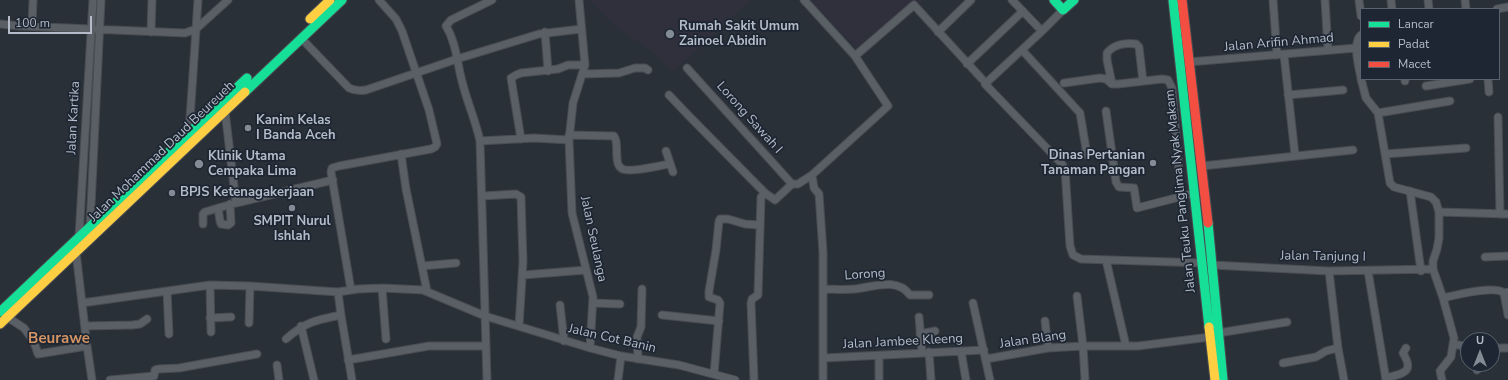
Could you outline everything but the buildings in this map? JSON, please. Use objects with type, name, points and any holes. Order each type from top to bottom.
[{"type":"main road","name":"Jalan Mohammad Daud Beureueh","points":[[4,315],[76,252],[342,0]]},
{"type":"main road","points":[[1054,0],[1063,10],[1074,0]]},
{"type":"main road","name":"Jalan Teuku Panglima Nyak Makam","points":[[1173,0],[1212,265],[1215,380]]},
{"type":"main road","name":"Jalan Teuku Panglima Nyak Makam","points":[[1182,0],[1202,166],[1198,177],[1195,194],[1203,263],[1214,335],[1223,380]]},
{"type":"main road","name":"Jalan Mohammad Daud Beureueh","points":[[0,324],[4,315],[79,237],[326,1]]},
{"type":"street","points":[[32,26],[33,0]]},
{"type":"street","name":"Jalan Kartika","points":[[79,237],[93,0]]},
{"type":"street","name":"Jalan Kartika","points":[[90,227],[101,0]]},
{"type":"street","points":[[151,32],[152,0]]},
{"type":"street","points":[[189,133],[198,0]]},
{"type":"street","points":[[0,24],[186,33],[196,29],[228,0]]},
{"type":"street","points":[[351,290],[331,170],[333,167],[433,148],[437,144],[430,110],[402,31],[396,19],[379,0]]},
{"type":"street","points":[[486,380],[486,316],[480,141],[478,130],[462,85],[450,33],[446,26],[451,20],[492,0]]},
{"type":"street","points":[[521,138],[511,78],[521,74],[558,70],[568,65],[585,65],[579,0]]},
{"type":"street","points":[[670,95],[765,193],[775,200],[792,184],[798,184],[812,175],[888,106],[855,56],[804,0]]},
{"type":"street","points":[[938,32],[971,0]]},
{"type":"street","points":[[1012,0],[1038,28]]},
{"type":"street","points":[[1273,0],[1280,55],[1288,95],[1295,155]]},
{"type":"street","points":[[1325,0],[1328,50]]},
{"type":"street","points":[[855,56],[914,5],[982,79]]},
{"type":"street","points":[[1063,10],[985,84],[1062,164],[1065,169],[1070,246],[1073,255],[1081,259],[1203,263]]},
{"type":"street","points":[[967,64],[1023,12]]},
{"type":"street","points":[[302,38],[353,91],[366,90],[457,59],[545,32],[581,29]]},
{"type":"street","points":[[545,32],[548,71]]},
{"type":"street","points":[[1360,36],[1358,38],[1356,48],[1360,69]]},
{"type":"street","points":[[1112,84],[1107,54],[1115,46],[1131,43],[1136,44],[1139,47],[1143,81]]},
{"type":"street","name":"Jalan Arifin Ahmad","points":[[1189,62],[1356,48]]},
{"type":"street","points":[[1022,50],[1080,113],[1082,117],[1087,155]]},
{"type":"street","name":"Jalan Seulanga","points":[[585,65],[573,103],[569,138],[571,203],[593,303],[590,348]]},
{"type":"street","points":[[582,74],[619,73],[635,68],[645,68],[648,70]]},
{"type":"street","name":"Lorong Sawah I","points":[[687,68],[792,184]]},
{"type":"street","points":[[1064,83],[1103,78],[1112,84],[1162,79],[1166,79],[1170,82],[1181,196]]},
{"type":"street","points":[[1361,80],[1366,98],[1378,113],[1390,184],[1394,187],[1431,196],[1436,202],[1439,212],[1438,249],[1433,261],[1433,270],[1453,329],[1454,344],[1451,356],[1440,371],[1442,380]]},
{"type":"street","points":[[1426,86],[1464,80]]},
{"type":"street","points":[[1488,80],[1490,92]]},
{"type":"street","points":[[1288,95],[1343,90]]},
{"type":"street","points":[[1378,113],[1450,101]]},
{"type":"street","points":[[218,208],[220,223],[228,225],[231,221],[233,203],[225,111]]},
{"type":"street","points":[[1106,111],[1116,182],[1120,186],[1135,189],[1137,208],[1181,196],[1195,194]]},
{"type":"street","points":[[1498,117],[1500,214]]},
{"type":"street","points":[[480,141],[521,138],[614,136],[616,139],[618,164],[620,168],[624,170],[638,169],[670,164]]},
{"type":"street","points":[[1385,154],[1466,148]]},
{"type":"street","points":[[1202,166],[1353,150]]},
{"type":"street","points":[[666,151],[673,172]]},
{"type":"street","points":[[401,154],[406,190],[427,291]]},
{"type":"street","points":[[812,175],[814,188],[819,194],[823,252],[823,380]]},
{"type":"street","points":[[203,224],[203,214],[205,212],[233,203],[333,180]]},
{"type":"street","points":[[1410,191],[1421,271]]},
{"type":"street","points":[[754,380],[751,303],[752,299],[758,295],[761,197],[765,193]]},
{"type":"street","points":[[482,196],[516,194],[521,197],[523,275],[519,326]]},
{"type":"street","points":[[1439,212],[1508,214]]},
{"type":"street","points":[[714,374],[720,302],[710,298],[709,295],[719,221],[720,219],[725,218],[745,224],[760,225]]},
{"type":"street","points":[[76,252],[92,380]]},
{"type":"street","points":[[1485,258],[1508,256]]},
{"type":"street","points":[[1106,260],[1126,346]]},
{"type":"street","points":[[422,266],[456,263]]},
{"type":"street","name":"Jalan Tanjung I","points":[[1212,265],[1330,271],[1433,270]]},
{"type":"street","points":[[523,275],[586,270]]},
{"type":"street","points":[[1330,271],[1338,348],[1344,380]]},
{"type":"street","points":[[1368,271],[1386,379],[1408,370],[1408,362],[1403,353],[1406,348]]},
{"type":"street","name":"Lorong","points":[[824,289],[854,289],[889,284],[906,290],[910,295],[929,295]]},
{"type":"street","points":[[210,285],[211,332]]},
{"type":"street","name":"Jalan Cot Banin","points":[[82,302],[210,285],[338,292],[382,288],[415,289],[427,291],[486,316],[564,341],[621,356],[679,365],[735,380]]},
{"type":"street","points":[[249,323],[250,286]]},
{"type":"street","points":[[382,288],[386,339]]},
{"type":"street","points":[[638,359],[637,337],[641,327],[642,289]]},
{"type":"street","points":[[1443,298],[1472,292],[1500,290],[1506,292],[1508,315]]},
{"type":"street","points":[[167,291],[169,334]]},
{"type":"street","points":[[338,292],[352,380]]},
{"type":"street","points":[[1077,296],[1083,346],[1085,380]]},
{"type":"street","points":[[593,303],[620,304]]},
{"type":"street","points":[[973,303],[990,380]]},
{"type":"street","points":[[560,305],[564,341]]},
{"type":"street","points":[[4,315],[24,328],[34,342],[38,354],[87,346]]},
{"type":"street","points":[[662,315],[719,321]]},
{"type":"street","points":[[286,339],[301,326],[316,321],[341,316]]},
{"type":"street","points":[[210,318],[231,317]]},
{"type":"street","points":[[919,317],[920,334],[931,380]]},
{"type":"street","points":[[85,326],[132,326],[140,324],[147,319]]},
{"type":"street","points":[[1046,321],[1048,348]]},
{"type":"street","name":"Jalan Blang","points":[[986,359],[1048,348],[1149,345],[1287,322]]},
{"type":"street","points":[[301,326],[314,380]]},
{"type":"street","points":[[920,334],[935,331]]},
{"type":"street","points":[[1454,344],[1460,345]]},
{"type":"street","points":[[348,360],[429,346],[486,346]]},
{"type":"street","points":[[1283,363],[1316,357],[1326,351],[1338,348]]},
{"type":"street","name":"Jalan Jambee Kleeng","points":[[824,358],[984,350]]},
{"type":"street","points":[[961,351],[966,380]]},
{"type":"street","points":[[110,380],[154,378],[155,370],[158,369],[194,366],[257,354]]},
{"type":"street","points":[[618,380],[621,356]]},
{"type":"street","points":[[879,356],[879,380]]},
{"type":"street","points":[[277,365],[279,380]]},
{"type":"shaded area","name":"Rumah Sakit Umum Zainoel Abidin","points":[[590,0],[751,0],[673,72],[647,48],[617,28]]},
{"type":"shaded area","name":"Rumah Sakit Umum Zainoel Abidin","points":[[810,0],[924,0],[864,56]]},
{"type":"traffic: fast","points":[[245,92],[342,0]]},
{"type":"traffic: fast","points":[[1054,0],[1063,10],[1074,0]]},
{"type":"traffic: fast","points":[[1173,0],[1209,327]]},
{"type":"traffic: fast","points":[[0,312],[247,78]]},
{"type":"traffic: fast","points":[[1208,223],[1223,380]]},
{"type":"traffic: slow","points":[[310,19],[330,0]]},
{"type":"traffic: slow","points":[[0,324],[245,92]]},
{"type":"traffic: slow","points":[[1209,327],[1215,380]]},
{"type":"traffic: jam","points":[[1182,0],[1208,223]]},
{"type":"place","name":"Rumah Sakit Umum Zainoel Abidin","points":[[670,34]]},
{"type":"place","name":"Kanim Kelas I Banda Aceh","points":[[248,128]]},
{"type":"place","name":"Dinas Pertanian Tanaman Pangan","points":[[1153,163]]},
{"type":"place","name":"Klinik Utama Cempaka Lima","points":[[199,164]]},
{"type":"place","name":"BPJS Ketenagakerjaan","points":[[172,193]]},
{"type":"place","name":"SMPIT Nurul Ishlah","points":[[292,208]]},
{"type":"district","name":"Beurawe","points":[[59,339]]}]
